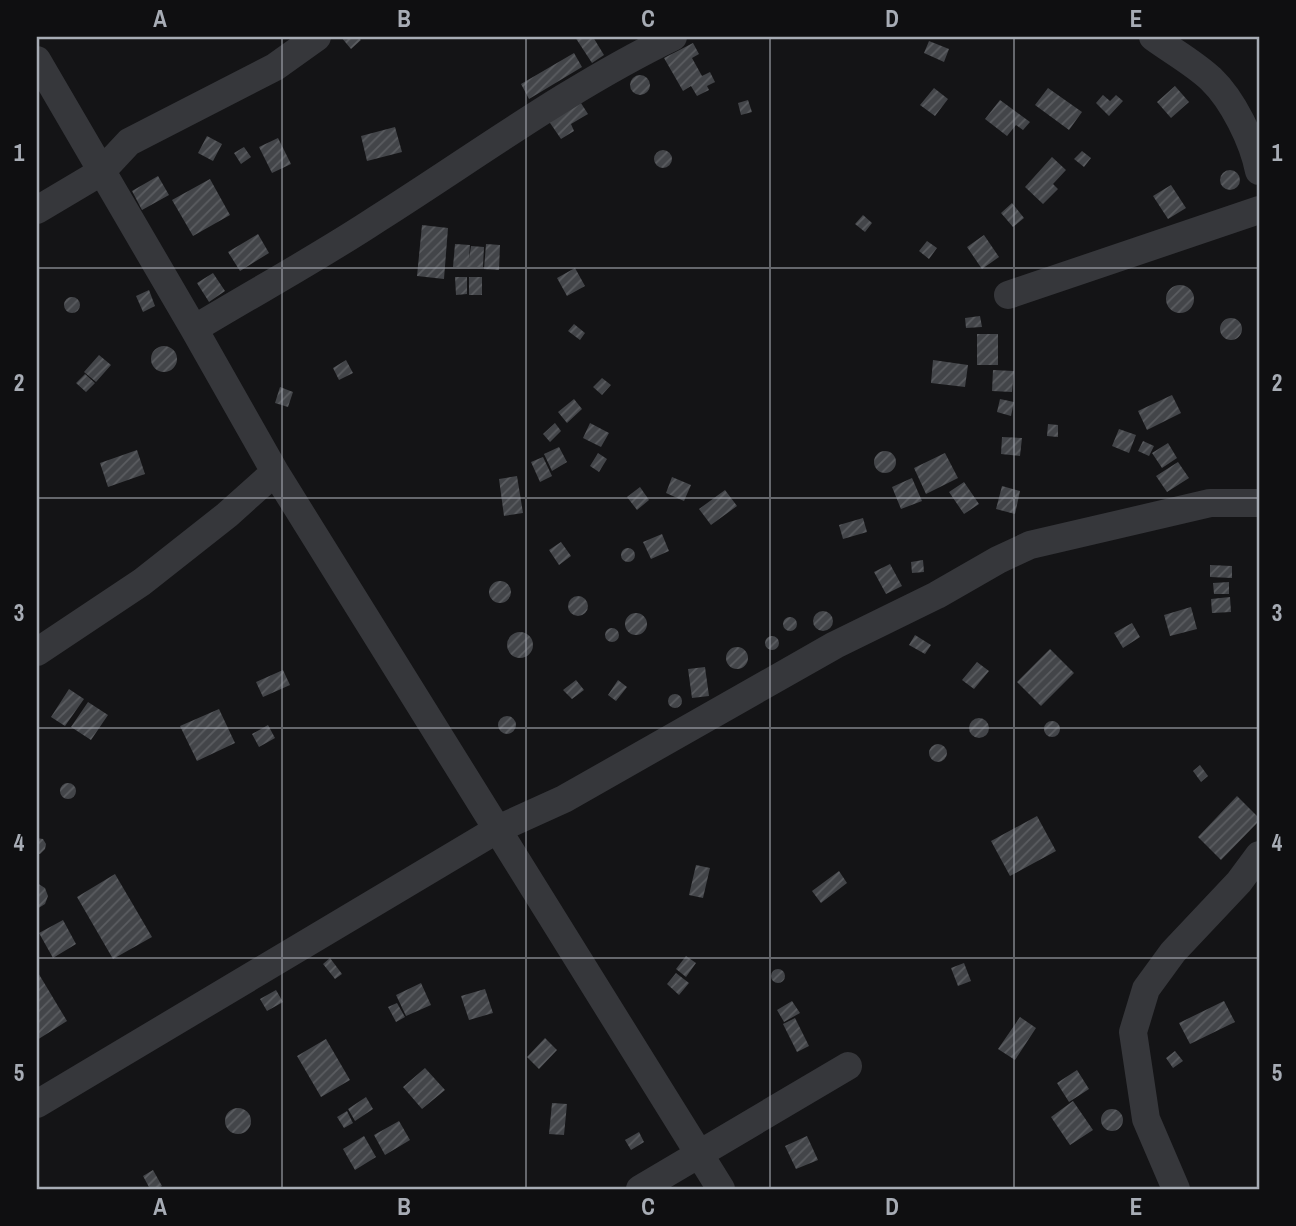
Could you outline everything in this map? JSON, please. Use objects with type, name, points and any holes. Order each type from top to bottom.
[{"type":"street","points":[[37,210],[101,172],[129,142],[275,67],[317,37]]},
{"type":"street","points":[[194,329],[374,221],[597,76],[673,37]]},
{"type":"street","points":[[1153,37],[1211,79],[1226,96],[1255,153],[1259,171]]},
{"type":"street","points":[[37,60],[275,472],[721,1189]]},
{"type":"street","points":[[1008,295],[1259,210]]},
{"type":"street","points":[[37,652],[142,582],[275,472]]},
{"type":"street","points":[[37,1104],[498,829],[564,799],[835,645],[937,595],[998,560],[1030,545],[1210,503],[1259,503]]},
{"type":"street","points":[[1176,1189],[1146,1119],[1133,1032],[1146,989],[1173,952],[1239,882],[1259,855]]},
{"type":"street","points":[[640,1189],[848,1066]]},
{"type":"building","points":[[341,37],[358,37],[361,40],[351,49]]},
{"type":"building","points":[[575,37],[593,37],[604,55],[592,63]]},
{"type":"building","points":[[929,41],[949,49],[944,62],[924,53]]},
{"type":"building","points":[[693,43],[699,54],[692,58],[702,76],[710,72],[715,82],[707,86],[709,90],[697,96],[691,86],[683,91],[664,58]]},
{"type":"building","points":[[574,53],[582,67],[529,99],[521,84]]},
{"type":"building","points":[[640,75],[647,78],[650,85],[647,92],[640,95],[633,92],[630,85],[633,78]]},
{"type":"building","points":[[1175,86],[1189,102],[1171,118],[1157,102]]},
{"type":"building","points":[[934,88],[948,99],[935,116],[920,105]]},
{"type":"building","points":[[1048,88],[1082,112],[1069,130],[1035,105]]},
{"type":"building","points":[[1103,95],[1110,101],[1116,95],[1123,101],[1109,116],[1096,103]]},
{"type":"building","points":[[579,100],[588,114],[571,124],[574,131],[561,139],[548,120]]},
{"type":"building","points":[[748,100],[752,112],[741,115],[738,103]]},
{"type":"building","points":[[1000,100],[1030,122],[1023,130],[1016,125],[1007,136],[985,119]]},
{"type":"building","points":[[395,127],[402,152],[367,161],[361,136]]},
{"type":"building","points":[[207,136],[222,144],[213,161],[198,153]]},
{"type":"building","points":[[278,138],[291,164],[272,173],[259,147]]},
{"type":"building","points":[[244,147],[251,157],[241,164],[234,153]]},
{"type":"building","points":[[663,150],[669,153],[672,159],[669,165],[663,168],[657,165],[654,159],[657,153]]},
{"type":"building","points":[[1082,151],[1091,158],[1084,167],[1074,159]]},
{"type":"building","points":[[1052,157],[1066,170],[1053,184],[1058,189],[1043,204],[1025,187]]},
{"type":"building","points":[[1230,170],[1237,173],[1240,180],[1237,187],[1230,190],[1223,187],[1220,180],[1223,173]]},
{"type":"building","points":[[158,176],[169,195],[142,210],[132,191]]},
{"type":"building","points":[[210,179],[230,215],[193,236],[172,200]]},
{"type":"building","points":[[1171,185],[1186,208],[1168,219],[1153,196]]},
{"type":"building","points":[[1012,203],[1024,218],[1013,227],[1001,213]]},
{"type":"building","points":[[863,215],[872,223],[865,232],[855,224]]},
{"type":"building","points":[[422,225],[448,228],[444,279],[417,276]]},
{"type":"building","points":[[258,234],[269,253],[240,271],[228,252]]},
{"type":"building","points":[[984,235],[999,257],[982,269],[967,247]]},
{"type":"building","points":[[927,241],[937,248],[929,259],[919,251]]},
{"type":"building","points":[[455,244],[470,245],[469,259],[471,246],[484,247],[483,267],[453,267]]},
{"type":"building","points":[[486,244],[500,245],[499,270],[484,269]]},
{"type":"building","points":[[575,268],[585,286],[567,296],[557,278]]},
{"type":"building","points":[[213,273],[225,291],[209,302],[197,283]]},
{"type":"building","points":[[455,277],[467,277],[467,294],[456,295]]},
{"type":"building","points":[[469,277],[482,277],[482,295],[469,295]]},
{"type":"building","points":[[1180,285],[1190,289],[1194,299],[1190,309],[1180,313],[1170,309],[1166,299],[1170,289]]},
{"type":"building","points":[[149,290],[155,306],[143,312],[136,296]]},
{"type":"building","points":[[69,297],[75,297],[80,305],[78,311],[69,313],[64,308],[64,302]]},
{"type":"building","points":[[980,316],[982,327],[966,328],[965,318]]},
{"type":"building","points":[[1231,318],[1239,321],[1242,329],[1239,337],[1231,340],[1223,337],[1220,329],[1223,321]]},
{"type":"building","points":[[574,324],[585,333],[580,340],[568,331]]},
{"type":"building","points":[[977,334],[998,334],[998,365],[977,365]]},
{"type":"building","points":[[164,346],[173,350],[177,359],[173,368],[164,372],[155,368],[151,359],[155,350]]},
{"type":"building","points":[[99,355],[111,365],[96,382],[84,372]]},
{"type":"building","points":[[346,360],[353,373],[339,380],[333,368]]},
{"type":"building","points":[[933,360],[968,365],[965,387],[931,383]]},
{"type":"building","points":[[993,370],[1014,371],[1012,392],[992,391]]},
{"type":"building","points":[[85,374],[95,383],[86,392],[76,383]]},
{"type":"building","points":[[602,378],[611,385],[602,395],[593,387]]},
{"type":"building","points":[[280,387],[293,392],[288,407],[275,403]]},
{"type":"building","points":[[1172,395],[1181,413],[1147,430],[1138,411]]},
{"type":"building","points":[[574,399],[582,409],[567,423],[558,412]]},
{"type":"building","points":[[1000,399],[1014,402],[1011,416],[997,412]]},
{"type":"building","points":[[555,423],[561,431],[550,442],[543,434]]},
{"type":"building","points":[[590,423],[609,433],[601,447],[583,438]]},
{"type":"building","points":[[1048,424],[1058,425],[1058,437],[1047,436]]},
{"type":"building","points":[[1119,429],[1136,435],[1129,453],[1112,446]]},
{"type":"building","points":[[1002,437],[1022,438],[1020,456],[1001,454]]},
{"type":"building","points":[[1143,441],[1154,446],[1149,456],[1138,451]]},
{"type":"building","points":[[1168,443],[1177,458],[1162,468],[1152,453]]},
{"type":"building","points":[[559,447],[567,462],[552,471],[544,454]]},
{"type":"building","points":[[137,450],[145,474],[108,487],[100,463]]},
{"type":"building","points":[[885,451],[893,454],[896,462],[893,470],[885,473],[877,470],[874,462],[877,454]]},
{"type":"building","points":[[598,453],[607,459],[599,472],[590,466]]},
{"type":"building","points":[[945,453],[958,478],[926,494],[914,468]]},
{"type":"building","points":[[543,457],[552,476],[540,482],[531,462]]},
{"type":"building","points":[[1178,462],[1189,478],[1167,492],[1156,476]]},
{"type":"building","points":[[517,476],[523,513],[504,516],[499,479]]},
{"type":"building","points":[[672,477],[691,485],[684,501],[666,493]]},
{"type":"building","points":[[912,478],[922,501],[901,509],[892,487]]},
{"type":"building","points":[[964,482],[979,504],[964,514],[949,492]]},
{"type":"building","points":[[1002,486],[1020,491],[1015,514],[996,509]]},
{"type":"building","points":[[640,487],[649,500],[637,510],[627,497]]},
{"type":"building","points":[[725,490],[737,506],[711,525],[699,509]]},
{"type":"building","points":[[863,518],[867,532],[843,539],[839,525]]},
{"type":"building","points":[[662,534],[669,551],[651,559],[643,542]]},
{"type":"building","points":[[561,542],[571,556],[559,565],[549,550]]},
{"type":"building","points":[[625,548],[631,548],[635,555],[631,562],[625,562],[621,558],[621,552]]},
{"type":"building","points":[[923,560],[924,572],[912,573],[911,562]]},
{"type":"building","points":[[890,564],[902,586],[886,594],[874,572]]},
{"type":"building","points":[[1210,565],[1232,566],[1232,578],[1210,577]]},
{"type":"building","points":[[500,581],[508,584],[511,592],[508,600],[500,603],[492,600],[489,592],[492,584]]},
{"type":"building","points":[[1229,582],[1229,594],[1214,594],[1213,583]]},
{"type":"building","points":[[578,596],[585,599],[588,606],[585,613],[578,616],[571,613],[568,606],[571,599]]},
{"type":"building","points":[[1230,597],[1231,612],[1212,613],[1211,599]]},
{"type":"building","points":[[1191,607],[1197,629],[1170,636],[1164,615]]},
{"type":"building","points":[[819,611],[827,611],[833,621],[827,631],[819,631],[813,625],[813,617]]},
{"type":"building","points":[[636,613],[644,616],[647,624],[644,632],[636,635],[628,632],[625,624],[628,616]]},
{"type":"building","points":[[787,617],[793,617],[797,624],[793,631],[787,631],[783,627],[783,621]]},
{"type":"building","points":[[1132,623],[1140,637],[1123,648],[1114,633]]},
{"type":"building","points":[[609,628],[615,628],[619,635],[615,642],[609,642],[605,638],[605,632]]},
{"type":"building","points":[[520,632],[529,636],[533,645],[529,654],[520,658],[511,654],[507,645],[511,636]]},
{"type":"building","points":[[915,635],[931,645],[925,654],[909,645]]},
{"type":"building","points":[[769,636],[775,636],[779,643],[775,650],[769,650],[765,646],[765,640]]},
{"type":"building","points":[[737,647],[745,650],[748,658],[745,666],[737,669],[729,666],[726,658],[729,650]]},
{"type":"building","points":[[1050,649],[1074,673],[1041,706],[1017,682]]},
{"type":"building","points":[[977,662],[989,671],[974,689],[962,680]]},
{"type":"building","points":[[705,667],[709,696],[692,698],[688,669]]},
{"type":"building","points":[[283,670],[290,685],[263,697],[256,682]]},
{"type":"building","points":[[576,680],[584,690],[572,699],[563,690]]},
{"type":"building","points":[[618,680],[627,687],[616,701],[608,695]]},
{"type":"building","points":[[69,689],[84,699],[65,726],[51,717]]},
{"type":"building","points":[[672,694],[678,694],[682,701],[678,708],[672,708],[668,704],[668,698]]},
{"type":"building","points":[[88,702],[108,715],[91,740],[71,727]]},
{"type":"building","points":[[219,709],[235,743],[197,761],[180,726]]},
{"type":"building","points":[[503,716],[511,716],[516,725],[514,732],[503,734],[498,729],[498,721]]},
{"type":"building","points":[[979,718],[986,721],[989,728],[986,735],[979,738],[972,735],[969,728],[972,721]]},
{"type":"building","points":[[1049,721],[1055,721],[1060,729],[1058,735],[1049,737],[1044,732],[1044,726]]},
{"type":"building","points":[[268,725],[275,738],[259,747],[252,734]]},
{"type":"building","points":[[938,744],[944,747],[947,753],[944,759],[938,762],[932,759],[929,753],[932,747]]},
{"type":"building","points":[[1200,765],[1208,776],[1201,782],[1193,771]]},
{"type":"building","points":[[68,783],[74,785],[74,797],[68,799],[62,797],[60,791],[62,785]]},
{"type":"building","points":[[1237,796],[1259,821],[1221,860],[1198,837]]},
{"type":"building","points":[[1037,816],[1056,851],[1010,876],[991,841]]},
{"type":"building","points":[[37,838],[43,839],[46,844],[40,854],[37,854]]},
{"type":"building","points":[[696,865],[710,868],[703,898],[689,895]]},
{"type":"building","points":[[839,871],[847,883],[821,903],[812,891]]},
{"type":"building","points":[[115,874],[152,937],[113,959],[77,897]]},
{"type":"building","points":[[37,883],[45,888],[48,896],[45,904],[37,909]]},
{"type":"building","points":[[63,920],[76,944],[53,958],[39,933]]},
{"type":"building","points":[[686,956],[696,963],[686,977],[676,969]]},
{"type":"building","points":[[330,958],[342,974],[335,979],[323,964]]},
{"type":"building","points":[[964,963],[971,981],[958,986],[951,968]]},
{"type":"building","points":[[775,969],[781,969],[785,976],[781,983],[775,983],[771,979],[771,973]]},
{"type":"building","points":[[37,971],[67,1021],[37,1040]]},
{"type":"building","points":[[676,973],[689,983],[679,995],[667,984]]},
{"type":"building","points":[[421,983],[431,1005],[406,1016],[396,995]]},
{"type":"building","points":[[485,989],[493,1013],[469,1020],[461,996]]},
{"type":"building","points":[[276,990],[283,1002],[267,1011],[260,999]]},
{"type":"building","points":[[792,1001],[800,1013],[784,1022],[777,1010]]},
{"type":"building","points":[[1224,1001],[1235,1022],[1190,1044],[1179,1023]]},
{"type":"building","points":[[397,1003],[405,1017],[396,1022],[388,1007]]},
{"type":"building","points":[[1020,1017],[1036,1028],[1015,1060],[998,1049]]},
{"type":"building","points":[[795,1018],[809,1046],[797,1052],[783,1024]]},
{"type":"building","points":[[545,1038],[557,1050],[539,1069],[527,1057]]},
{"type":"building","points":[[326,1039],[350,1080],[321,1097],[297,1056]]},
{"type":"building","points":[[1175,1051],[1183,1061],[1173,1068],[1166,1058]]},
{"type":"building","points":[[425,1068],[445,1090],[422,1109],[403,1087]]},
{"type":"building","points":[[1077,1070],[1089,1089],[1069,1102],[1057,1083]]},
{"type":"building","points":[[366,1097],[373,1109],[355,1121],[348,1109]]},
{"type":"building","points":[[1073,1101],[1093,1130],[1070,1145],[1051,1117]]},
{"type":"building","points":[[552,1103],[567,1104],[564,1135],[549,1134]]},
{"type":"building","points":[[238,1108],[247,1112],[251,1121],[247,1130],[238,1134],[229,1130],[225,1121],[229,1112]]},
{"type":"building","points":[[1112,1109],[1120,1112],[1123,1120],[1120,1128],[1112,1131],[1104,1128],[1101,1120],[1104,1112]]},
{"type":"building","points":[[347,1111],[353,1123],[344,1128],[337,1117]]},
{"type":"building","points":[[399,1121],[410,1140],[385,1155],[374,1135]]},
{"type":"building","points":[[639,1132],[644,1142],[631,1150],[625,1140]]},
{"type":"building","points":[[364,1136],[376,1157],[355,1170],[343,1149]]},
{"type":"building","points":[[807,1136],[818,1160],[796,1169],[785,1146]]},
{"type":"building","points":[[153,1170],[162,1186],[157,1189],[150,1189],[143,1176]]}]
